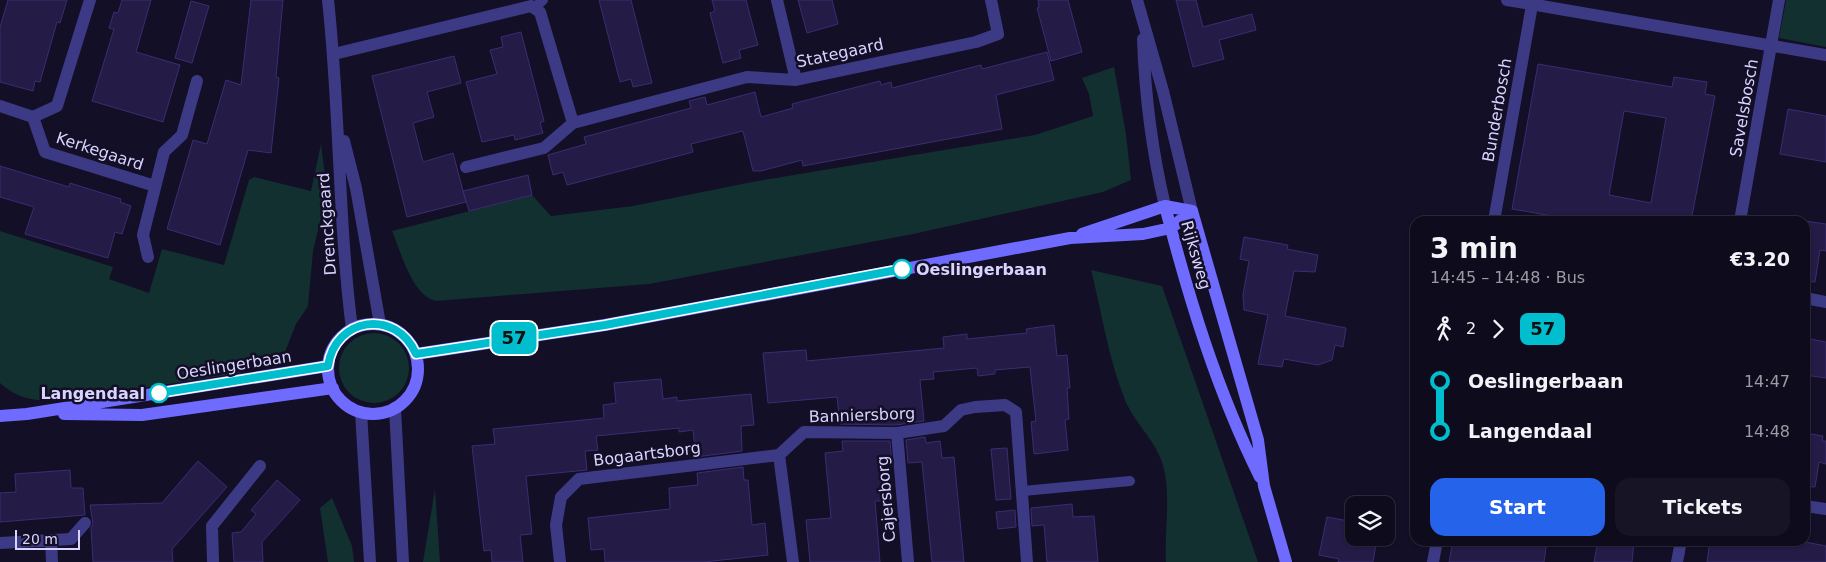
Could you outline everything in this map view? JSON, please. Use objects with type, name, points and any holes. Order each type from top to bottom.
[{"type":"main road","points":[[1070,238],[1166,206],[1192,211]]},
{"type":"main road","name":"Rijksweg","points":[[1166,206],[1214,372],[1242,442],[1264,486]]},
{"type":"main road","points":[[416,354],[605,325],[1070,238],[1142,234],[1171,228],[1192,211]]},
{"type":"main road","name":"Rijksweg","points":[[1192,211],[1258,440],[1264,486],[1286,562]]},
{"type":"main road","points":[[380,324],[399,332],[408,340],[416,354],[417,382],[410,394],[395,408],[381,413],[361,412],[347,405],[333,388],[328,366],[336,344],[352,329],[364,325],[380,324]]},
{"type":"main road","name":"Oeslingerbaan","points":[[27,414],[328,366]]},
{"type":"main road","name":"Oeslingerbaan","points":[[0,416],[27,414],[142,414],[333,388]]},
{"type":"street","points":[[0,106],[33,117],[57,106],[90,0]]},
{"type":"street","name":"Drenckgaard","points":[[328,0],[334,54],[340,190],[352,329]]},
{"type":"street","points":[[777,0],[796,80]]},
{"type":"street","name":"Stategaard","points":[[466,167],[544,148],[572,122],[747,77],[796,80],[976,42],[998,34],[991,0]]},
{"type":"street","name":"Rijksweg","points":[[1137,0],[1163,91],[1192,211]]},
{"type":"street","points":[[1507,0],[1772,44],[1826,55]]},
{"type":"street","name":"Savelsbosch","points":[[1741,216],[1779,0]]},
{"type":"street","points":[[334,54],[539,4],[572,122]]},
{"type":"street","name":"Bunderbosch","points":[[1495,216],[1532,5]]},
{"type":"street","name":"Rijksweg","points":[[1142,22],[1145,96],[1156,170],[1166,206]]},
{"type":"street","name":"Kerkegaard","points":[[148,256],[143,235],[164,152],[182,135],[197,81]]},
{"type":"street","name":"Kerkegaard","points":[[33,117],[45,152],[155,186]]},
{"type":"street","name":"Drenckgaard","points":[[338,117],[356,188],[380,324]]},
{"type":"street","points":[[1810,299],[1826,302]]},
{"type":"street","name":"Banniersborg","points":[[779,455],[804,432],[897,433],[944,426],[962,410],[1005,404],[1016,412],[1027,562]]},
{"type":"street","points":[[395,408],[403,562]]},
{"type":"street","points":[[361,412],[370,562]]},
{"type":"street","name":"Cajersborg","points":[[897,433],[908,562]]},
{"type":"street","points":[[779,455],[793,562]]},
{"type":"street","name":"Bogaartsborg","points":[[560,562],[556,525],[561,497],[579,479],[779,455]]},
{"type":"street","points":[[214,562],[212,526],[260,466]]},
{"type":"street","points":[[1810,507],[1826,509]]},
{"type":"street","points":[[0,543],[71,538],[85,523]]},
{"type":"street","points":[[51,540],[52,562]]},
{"type":"street","points":[[1433,562],[1436,546]]},
{"type":"street","points":[[1677,562],[1680,546]]},
{"type":"lane","points":[[1023,491],[1130,481]]},
{"type":"green space","points":[[1786,0],[1826,0],[1826,47],[1779,38]]},
{"type":"green space","points":[[1114,67],[1126,134],[1131,180],[1103,192],[913,234],[649,284],[436,301],[420,291],[414,282],[408,272],[392,231],[532,195],[551,216],[633,206],[752,182],[1035,135],[1093,116],[1089,94],[1082,78]]},
{"type":"green space","points":[[321,144],[327,192],[313,251],[308,306],[296,324],[285,352],[256,358],[240,373],[58,401],[20,396],[0,383],[0,231],[113,267],[109,279],[149,293],[162,249],[224,265],[249,180],[254,177],[311,191]]},
{"type":"green space","points":[[1091,270],[1162,286],[1258,562],[1166,562],[1167,486],[1162,462],[1154,446],[1133,416],[1119,384]]},
{"type":"green space","points":[[374,333],[387,336],[399,343],[406,355],[409,368],[406,381],[399,393],[387,400],[374,403],[361,400],[349,393],[342,381],[339,368],[342,355],[349,343],[361,336]]},
{"type":"green space","points":[[435,489],[440,562],[423,562]]},
{"type":"green space","points":[[332,498],[352,546],[354,562],[328,562],[320,508]]},
{"type":"building","points":[[8,0],[67,0],[60,23],[57,22],[40,82],[35,81],[33,91],[0,82],[0,27]]},
{"type":"building","points":[[122,0],[151,0],[136,52],[180,65],[163,122],[92,101],[114,29],[109,28],[114,12],[118,13]]},
{"type":"building","points":[[251,0],[283,0],[276,77],[279,78],[271,153],[248,150],[220,245],[167,229],[193,140],[207,144],[226,80],[241,85]]},
{"type":"building","points":[[599,0],[631,0],[652,83],[633,87],[631,79],[620,82]]},
{"type":"building","points":[[712,0],[746,0],[758,45],[739,50],[741,58],[723,63],[710,13],[715,11]]},
{"type":"building","points":[[798,0],[832,0],[838,24],[807,33]]},
{"type":"building","points":[[1038,0],[1068,0],[1082,52],[1051,61],[1037,8],[1039,7]]},
{"type":"building","points":[[1176,0],[1196,0],[1203,27],[1252,14],[1256,30],[1219,40],[1224,59],[1193,67]]},
{"type":"building","points":[[191,1],[209,6],[192,63],[175,58]]},
{"type":"building","points":[[521,32],[544,121],[540,123],[543,133],[515,140],[514,135],[482,142],[466,82],[497,74],[490,50],[503,47],[501,37]]},
{"type":"building","points":[[1047,52],[1054,80],[996,95],[1002,129],[803,166],[802,160],[761,171],[753,171],[743,131],[691,144],[693,152],[567,185],[563,172],[553,175],[548,155],[586,144],[584,137],[691,108],[689,101],[705,97],[707,105],[755,92],[761,117],[793,108],[792,104],[880,81],[881,85],[891,82],[892,88],[981,65],[982,69]]},
{"type":"building","points":[[454,56],[461,83],[427,92],[434,117],[413,123],[423,162],[453,153],[466,202],[407,217],[372,76]]},
{"type":"building","points":[[1538,64],[1672,87],[1674,77],[1707,82],[1705,94],[1715,96],[1692,216],[1552,216],[1512,209]],"holes":[[[1624,111],[1666,118],[1651,203],[1609,195]]]},
{"type":"building","points":[[1788,109],[1826,116],[1826,162],[1780,154]]},
{"type":"building","points":[[0,166],[69,187],[70,183],[121,199],[120,202],[131,206],[122,234],[115,232],[108,258],[25,234],[34,207],[0,197]]},
{"type":"building","points":[[528,175],[532,195],[469,211],[463,191]]},
{"type":"building","points":[[1810,222],[1826,224],[1826,251],[1820,250],[1815,282],[1810,282]]},
{"type":"building","points":[[1244,237],[1288,245],[1287,249],[1318,255],[1315,272],[1294,271],[1285,316],[1346,328],[1343,347],[1335,345],[1332,360],[1318,365],[1284,359],[1282,367],[1258,364],[1268,315],[1244,310],[1243,295],[1249,261],[1240,259]]},
{"type":"building","points":[[1054,325],[1057,356],[1067,355],[1070,388],[1067,388],[1069,419],[1065,420],[1068,450],[1034,454],[1031,422],[1036,421],[1030,367],[995,370],[995,374],[978,376],[977,368],[933,372],[934,379],[920,380],[924,421],[896,425],[840,424],[837,397],[768,403],[763,353],[806,350],[807,361],[944,348],[943,337],[967,334],[967,339],[1027,333],[1026,329]]},
{"type":"building","points":[[1810,339],[1826,342],[1826,378],[1810,376]]},
{"type":"building","points":[[661,379],[663,399],[677,397],[677,401],[751,394],[754,425],[741,426],[742,451],[696,457],[693,430],[679,432],[679,428],[596,436],[598,450],[585,451],[587,470],[526,476],[532,534],[520,535],[523,562],[492,562],[491,550],[484,551],[472,446],[495,444],[493,429],[604,418],[603,405],[616,403],[614,383]]},
{"type":"building","points":[[1810,434],[1823,436],[1822,441],[1826,441],[1826,464],[1819,462],[1815,487],[1810,486]]},
{"type":"building","points":[[925,437],[926,443],[940,441],[942,458],[954,457],[964,562],[932,562],[922,462],[908,463],[906,440]]},
{"type":"building","points":[[842,441],[890,441],[892,465],[879,466],[882,501],[875,501],[880,562],[810,562],[806,520],[831,518],[825,453],[843,451]]},
{"type":"building","points":[[1007,448],[1011,499],[996,500],[991,449]]},
{"type":"building","points":[[198,461],[227,487],[172,549],[173,562],[93,562],[91,528],[93,524],[90,505],[162,503]]},
{"type":"building","points":[[743,467],[744,480],[748,480],[752,525],[765,523],[768,555],[704,562],[605,562],[604,549],[591,550],[588,518],[670,509],[669,488],[698,485],[697,473]]},
{"type":"building","points":[[70,470],[71,488],[83,488],[85,515],[0,522],[0,493],[16,492],[15,474]]},
{"type":"building","points":[[277,480],[300,500],[262,542],[263,562],[234,562],[232,533],[241,532],[256,514],[251,510]]},
{"type":"building","points":[[1072,504],[1073,517],[1094,516],[1098,562],[1047,562],[1044,525],[1032,526],[1031,508]]},
{"type":"building","points":[[1015,510],[1016,527],[998,529],[996,512]]},
{"type":"building","points":[[1327,517],[1345,520],[1345,546],[1376,546],[1373,562],[1338,562],[1339,559],[1319,555]]},
{"type":"building","points":[[1810,543],[1826,546],[1826,562],[1707,562],[1709,546],[1810,546]]},
{"type":"building","points":[[1452,546],[1546,546],[1544,562],[1449,562]]},
{"type":"building","points":[[1597,546],[1634,546],[1632,562],[1594,562]]},
{"type":"bus line","name":"57","points":[[159,393],[328,366],[332,350],[340,338],[358,326],[380,324],[389,326],[408,340],[416,354],[605,325],[902,269]]},
{"type":"place","name":"Oeslingerbaan","points":[[902,269]]},
{"type":"place","name":"Langendaal","points":[[159,393]]}]
